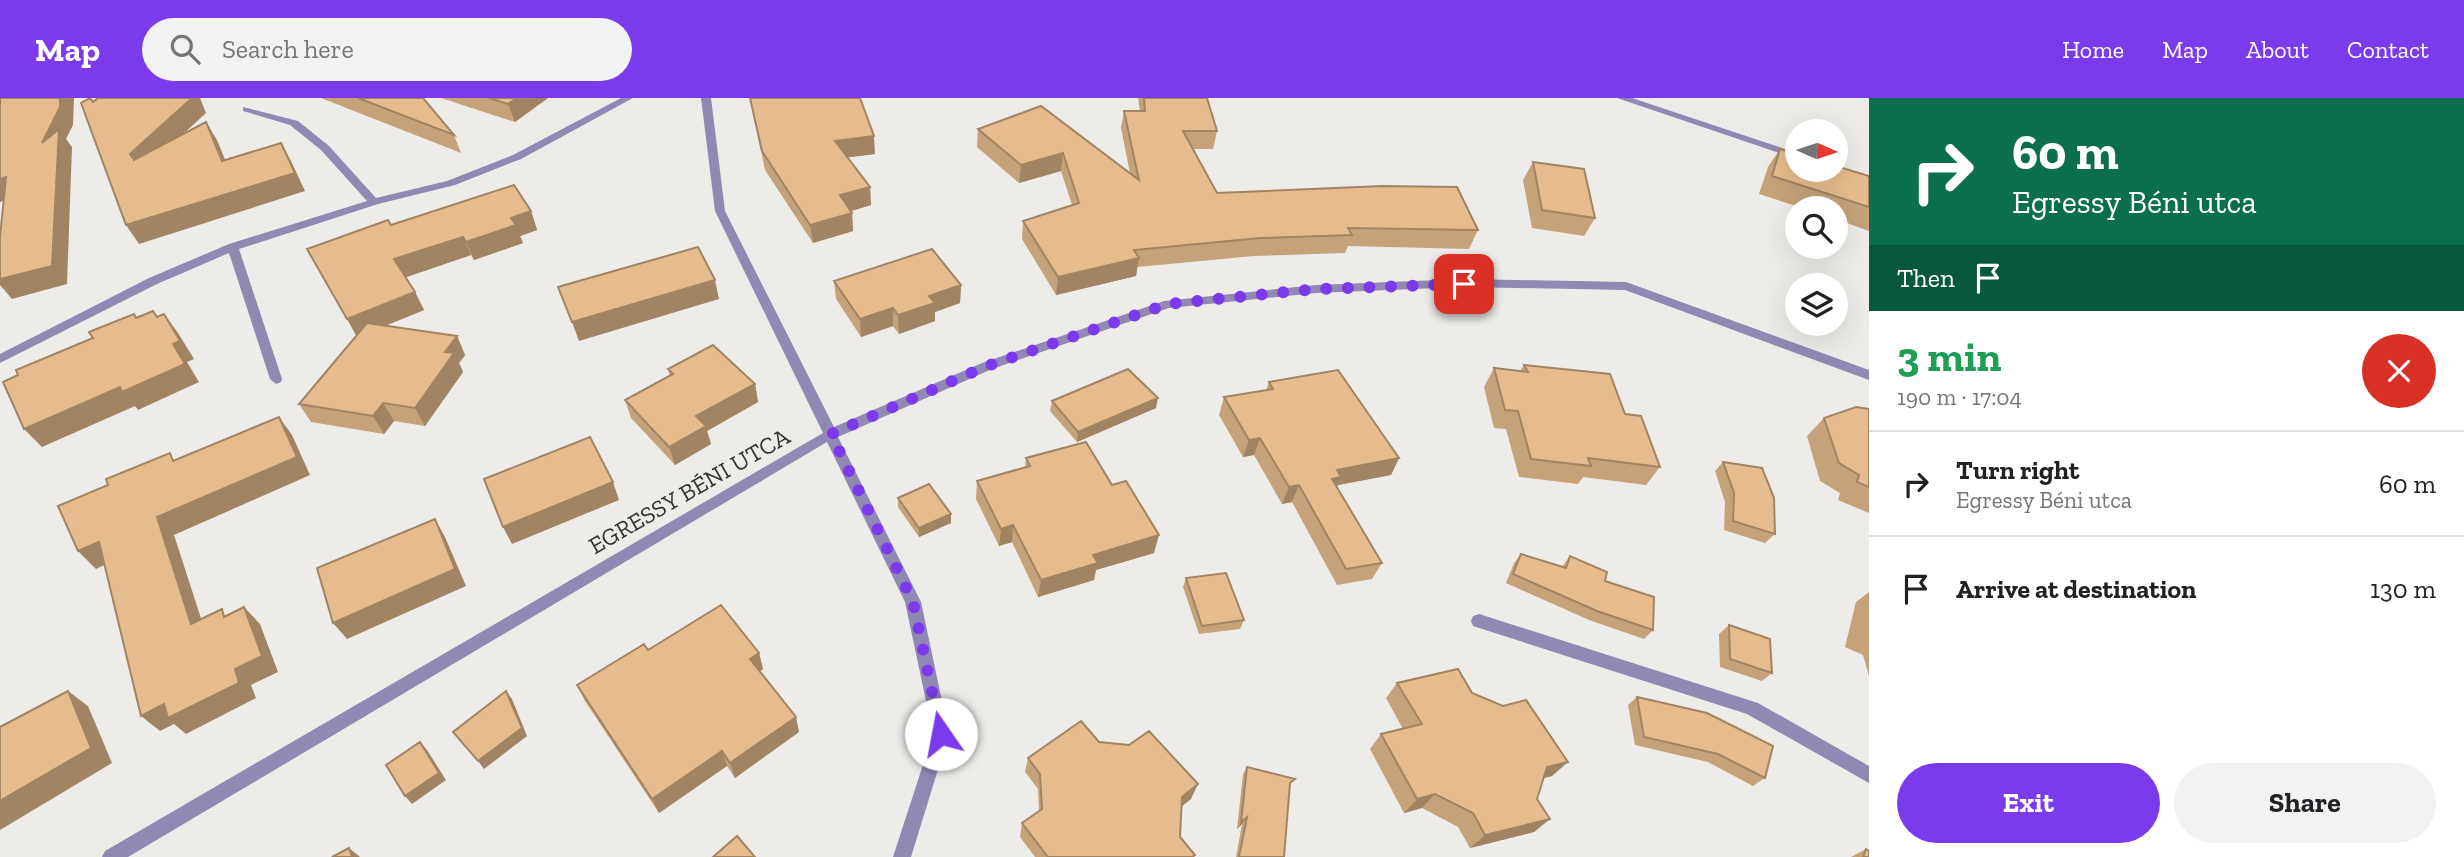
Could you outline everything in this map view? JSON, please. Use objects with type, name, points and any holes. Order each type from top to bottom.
[{"type":"street","points":[[0,359],[153,281],[233,247],[374,202],[451,183],[517,157],[628,98]]},
{"type":"street","points":[[706,98],[720,211],[913,602],[941,734],[902,857]]},
{"type":"street","points":[[1622,98],[1785,152]]},
{"type":"street","points":[[246,109],[294,123],[325,148],[374,202]]},
{"type":"street","points":[[233,247],[276,379]]},
{"type":"street","name":"EGRESSY BÉNI UTCA","points":[[111,857],[831,434],[987,366],[1168,304],[1316,289],[1464,284],[1626,286],[1869,375]]},
{"type":"street","points":[[1479,621],[1752,708],[1869,775]]},
{"type":"building","points":[[0,98],[60,98],[60,107],[42,143],[59,129],[52,266],[0,279],[0,237],[6,177],[0,179]]},
{"type":"building","points":[[90,98],[93,102],[98,98],[192,98],[130,154],[134,160],[206,122],[222,161],[281,143],[295,173],[126,225],[81,103]]},
{"type":"building","points":[[358,98],[423,98],[454,135]]},
{"type":"building","points":[[489,98],[517,98],[508,104]]},
{"type":"building","points":[[750,98],[860,98],[874,136],[835,141],[870,187],[840,195],[852,213],[810,225],[762,151]]},
{"type":"building","points":[[1144,98],[1207,98],[1217,131],[1183,131],[1217,193],[1382,186],[1457,187],[1478,230],[1348,228],[1352,235],[1260,238],[1134,250],[1139,258],[1058,277],[1023,221],[1079,203],[1063,153],[1021,165],[978,129],[1041,106],[1139,180],[1124,111],[1145,111]]},
{"type":"building","points":[[1780,149],[1785,150],[1785,180],[1772,176]]},
{"type":"building","points":[[1533,162],[1584,169],[1595,218],[1542,210]]},
{"type":"building","points":[[1848,170],[1869,176],[1869,207],[1848,200],[1848,196],[1835,196],[1791,182],[1848,182]]},
{"type":"building","points":[[514,185],[531,211],[511,218],[516,225],[466,242],[463,237],[394,259],[415,292],[347,319],[307,249],[388,220],[391,225]]},
{"type":"building","points":[[698,247],[715,280],[572,322],[558,287]]},
{"type":"building","points":[[932,249],[961,285],[929,296],[935,303],[898,315],[893,308],[860,319],[834,281]]},
{"type":"building","points":[[153,311],[157,317],[164,314],[180,341],[173,344],[185,364],[122,392],[120,387],[24,429],[3,382],[18,375],[16,370],[93,338],[89,332],[134,314],[136,318]]},
{"type":"building","points":[[367,323],[457,336],[445,352],[454,353],[415,408],[383,403],[373,416],[299,404]]},
{"type":"building","points":[[713,345],[755,384],[696,416],[706,426],[669,447],[625,400],[673,374],[668,369]]},
{"type":"building","points":[[1524,365],[1610,374],[1625,414],[1641,416],[1660,467],[1588,458],[1591,466],[1531,459],[1518,411],[1505,410],[1494,368],[1528,372]]},
{"type":"building","points":[[1128,369],[1158,398],[1078,432],[1052,401]]},
{"type":"building","points":[[1338,370],[1399,458],[1337,470],[1341,477],[1332,479],[1382,563],[1346,569],[1299,485],[1289,487],[1260,438],[1249,440],[1224,397],[1273,389],[1269,382]]},
{"type":"building","points":[[1856,407],[1869,409],[1869,487],[1857,482],[1859,475],[1839,463],[1824,418]]},
{"type":"building","points":[[279,417],[297,457],[157,517],[191,624],[222,609],[224,617],[244,607],[262,656],[235,669],[239,683],[168,718],[164,704],[141,716],[99,542],[78,551],[58,506],[108,485],[106,479],[170,453],[173,461]]},
{"type":"building","points":[[590,437],[613,482],[503,527],[484,479]]},
{"type":"building","points":[[1086,442],[1112,485],[1126,481],[1159,535],[1093,555],[1098,563],[1041,580],[1013,525],[1001,529],[977,481],[1030,466],[1026,458]]},
{"type":"building","points":[[1723,462],[1762,468],[1774,498],[1775,534],[1733,521],[1734,493]]},
{"type":"building","points":[[929,484],[951,514],[919,528],[898,498]]},
{"type":"building","points":[[435,519],[455,569],[333,623],[317,568]]},
{"type":"building","points":[[1521,554],[1566,568],[1570,556],[1607,572],[1605,581],[1654,597],[1653,630],[1597,611],[1513,574]]},
{"type":"building","points":[[1226,573],[1244,620],[1202,626],[1186,578]]},
{"type":"building","points":[[721,605],[759,653],[750,659],[796,717],[730,763],[722,751],[652,799],[577,685],[644,644],[648,650]]},
{"type":"building","points":[[1729,625],[1770,639],[1772,673],[1730,659]]},
{"type":"building","points":[[1458,669],[1472,693],[1503,706],[1526,700],[1568,762],[1547,767],[1537,799],[1550,819],[1485,835],[1473,813],[1435,794],[1417,799],[1381,734],[1422,724],[1397,683]]},
{"type":"building","points":[[68,691],[91,748],[0,801],[0,727]]},
{"type":"building","points":[[506,691],[522,728],[478,761],[453,732]]},
{"type":"building","points":[[1637,697],[1707,713],[1773,746],[1765,778],[1718,754],[1644,737]]},
{"type":"building","points":[[1081,721],[1099,742],[1129,745],[1149,731],[1198,784],[1182,797],[1180,837],[1195,855],[1048,857],[1022,823],[1042,809],[1040,774],[1028,758]]},
{"type":"building","points":[[420,742],[439,773],[405,796],[386,765]]},
{"type":"building","points":[[1247,767],[1295,779],[1290,783],[1284,857],[1239,857],[1247,817],[1241,822]]},
{"type":"building","points":[[737,836],[755,857],[713,857]]},
{"type":"building","points":[[349,848],[352,857],[332,857]]},
{"type":"building","points":[[1866,849],[1869,851],[1869,857],[1863,857]]},
{"type":"route","points":[[941,734],[913,602],[831,434],[987,366],[1168,304],[1316,289],[1464,284]]}]
